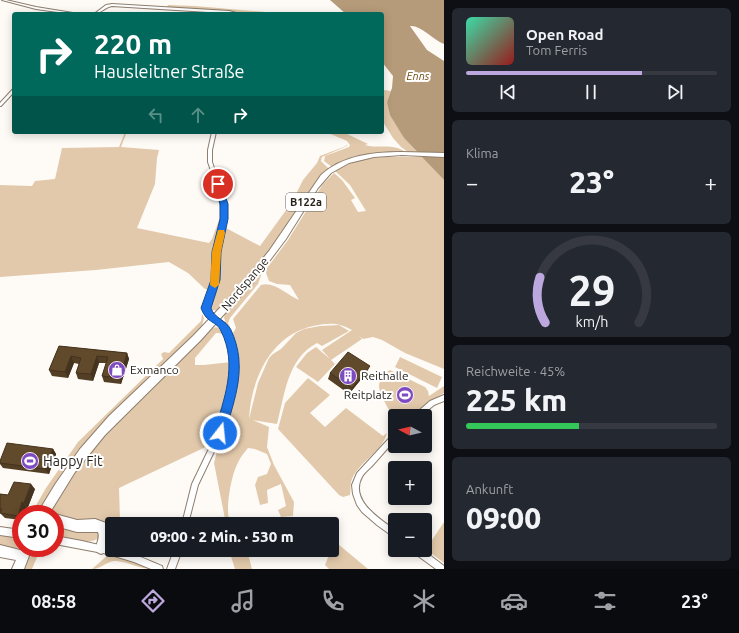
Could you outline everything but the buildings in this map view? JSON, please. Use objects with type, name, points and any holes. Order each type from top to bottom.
[{"type":"main road","name":"Nordspange","points":[[49,505],[69,472],[100,433],[215,320],[270,255],[291,226],[318,182],[328,172],[359,158],[375,155],[444,155]]},
{"type":"main road","points":[[64,522],[78,526],[95,525],[102,527],[105,534],[101,548]]},
{"type":"main road","points":[[0,551],[12,551]]},
{"type":"main road","points":[[18,569],[23,557]]},
{"type":"street","points":[[3,0],[36,8],[64,12]]},
{"type":"street","points":[[99,12],[108,6],[232,12]]},
{"type":"street","points":[[0,105],[12,92]]},
{"type":"street","points":[[187,517],[195,484],[220,433],[234,381],[235,359],[231,345],[224,327],[207,313],[206,306],[216,280],[216,252],[223,226],[224,213],[220,190],[210,162],[210,150],[214,134]]},
{"type":"street","points":[[425,409],[432,403],[444,398]]},
{"type":"street","points":[[388,444],[359,475],[355,490],[362,507],[388,528]]},
{"type":"street","points":[[0,531],[12,533]]},
{"type":"street","points":[[64,542],[101,548],[140,560],[159,569]]},
{"type":"street","points":[[171,569],[175,557]]},
{"type":"street","points":[[426,557],[442,569]]},
{"type":"shaded area","points":[[168,5],[265,12],[231,12],[166,9]]},
{"type":"shaded area","points":[[384,90],[391,91],[387,102],[404,138],[418,153],[408,152],[393,138],[384,124]]},
{"type":"shaded area","points":[[124,134],[126,134],[121,147],[159,150],[155,184],[137,228],[209,243],[212,239],[222,212],[214,252],[210,290],[205,289],[188,273],[169,262],[96,270],[0,277],[0,185],[32,186],[35,181],[55,179],[62,148],[119,147]]},
{"type":"shaded area","points":[[331,134],[347,134],[368,144],[365,145],[391,147],[405,152],[379,153],[332,167],[324,161],[325,156],[349,147],[350,145],[347,141]]},
{"type":"shaded area","points":[[347,144],[347,146],[322,157],[321,161],[329,169],[314,185],[300,208],[259,265],[222,308],[217,311],[213,310],[210,307],[219,280],[219,253],[226,228],[260,246],[292,202],[303,180],[317,163],[320,156],[346,146]]},
{"type":"shaded area","points":[[386,157],[423,157],[444,180],[444,369],[405,353],[382,340],[373,337],[363,339],[359,336],[362,339],[331,360],[335,364],[318,382],[296,367],[307,353],[316,347],[330,359],[322,350],[352,330],[340,326],[349,331],[322,346],[317,343],[299,358],[293,368],[285,389],[277,424],[253,420],[269,427],[267,447],[274,465],[294,502],[293,516],[281,517],[278,510],[286,506],[281,484],[267,490],[268,503],[260,505],[255,485],[258,477],[267,474],[271,464],[267,454],[248,448],[237,464],[234,472],[228,504],[229,517],[225,517],[214,463],[240,362],[238,360],[231,336],[236,328],[233,319],[261,285],[271,285],[299,300],[290,285],[277,284],[269,281],[266,273],[267,268],[288,240],[323,184],[334,173],[342,180],[355,198],[351,200],[358,212],[366,211],[350,185],[335,171],[353,162],[366,159]],"holes":[[[324,324],[338,325],[304,329]],[[304,329],[296,333],[281,349],[269,358],[258,383],[249,419],[254,389],[259,374],[266,361],[275,349],[286,339],[298,331]]]},
{"type":"shaded area","points":[[332,172],[321,183],[287,238],[263,270],[258,284],[230,318],[228,323],[230,327],[228,328],[224,318],[225,314],[243,293],[325,177]]},
{"type":"shaded area","points":[[202,314],[204,318],[202,326],[82,448],[68,466],[44,505],[36,505],[46,488],[78,442],[163,359],[161,354],[164,352],[169,353],[201,321]]},
{"type":"shaded area","points":[[216,327],[224,332],[232,354],[233,371],[223,415],[212,444],[119,488],[120,517],[105,517],[105,523],[100,520],[87,522],[64,517],[64,505],[54,505],[55,499],[96,442],[211,329]],"holes":[[[216,333],[224,335],[231,362],[195,365],[195,358]]]},
{"type":"shaded area","name":"Reitplatz","points":[[400,357],[442,377],[437,388],[395,367]]},
{"type":"shaded area","name":"Reitplatz","points":[[390,370],[425,387],[429,396],[444,386],[444,393],[420,409],[388,409],[379,386],[380,381]]},
{"type":"shaded area","points":[[308,378],[330,395],[310,413],[325,427],[346,408],[383,436],[387,433],[380,446],[354,475],[351,482],[350,495],[343,497],[339,495],[278,429],[285,403]]},
{"type":"shaded area","points":[[444,522],[444,563],[432,554],[432,540]]},
{"type":"shaded area","points":[[64,526],[98,532],[99,537],[95,540],[84,542],[64,538]]},
{"type":"shaded area","points":[[0,535],[12,537],[12,549],[0,548]]},
{"type":"shaded area","points":[[339,545],[368,569],[329,569],[325,565],[328,557],[339,557]]},
{"type":"shaded area","points":[[27,557],[37,557],[32,569],[22,569]]},
{"type":"shaded area","points":[[106,557],[123,557],[153,569],[113,561],[99,568],[92,569]]},
{"type":"shaded area","points":[[231,557],[249,557],[252,569],[235,569]]},
{"type":"water","name":"Enns","points":[[330,0],[444,0],[444,44],[422,30],[414,26],[410,26],[427,50],[444,61],[444,180],[404,138],[390,115],[387,102],[392,88],[393,76],[384,65],[384,12],[344,12]]},
{"type":"slow traffic","points":[[215,285],[216,252],[221,233]]},
{"type":"place","name":"Exmanco","points":[[117,370]]},
{"type":"place","name":"Reithalle","points":[[348,376]]},
{"type":"place","name":"Reitplatz","points":[[405,395]]},
{"type":"place","name":"Happy Fit","points":[[30,461]]},
{"type":"route","points":[[218,184],[224,204],[224,219],[216,252],[216,280],[214,288],[206,304],[206,308],[208,315],[223,325],[227,331],[235,359],[234,381],[220,433]]}]
